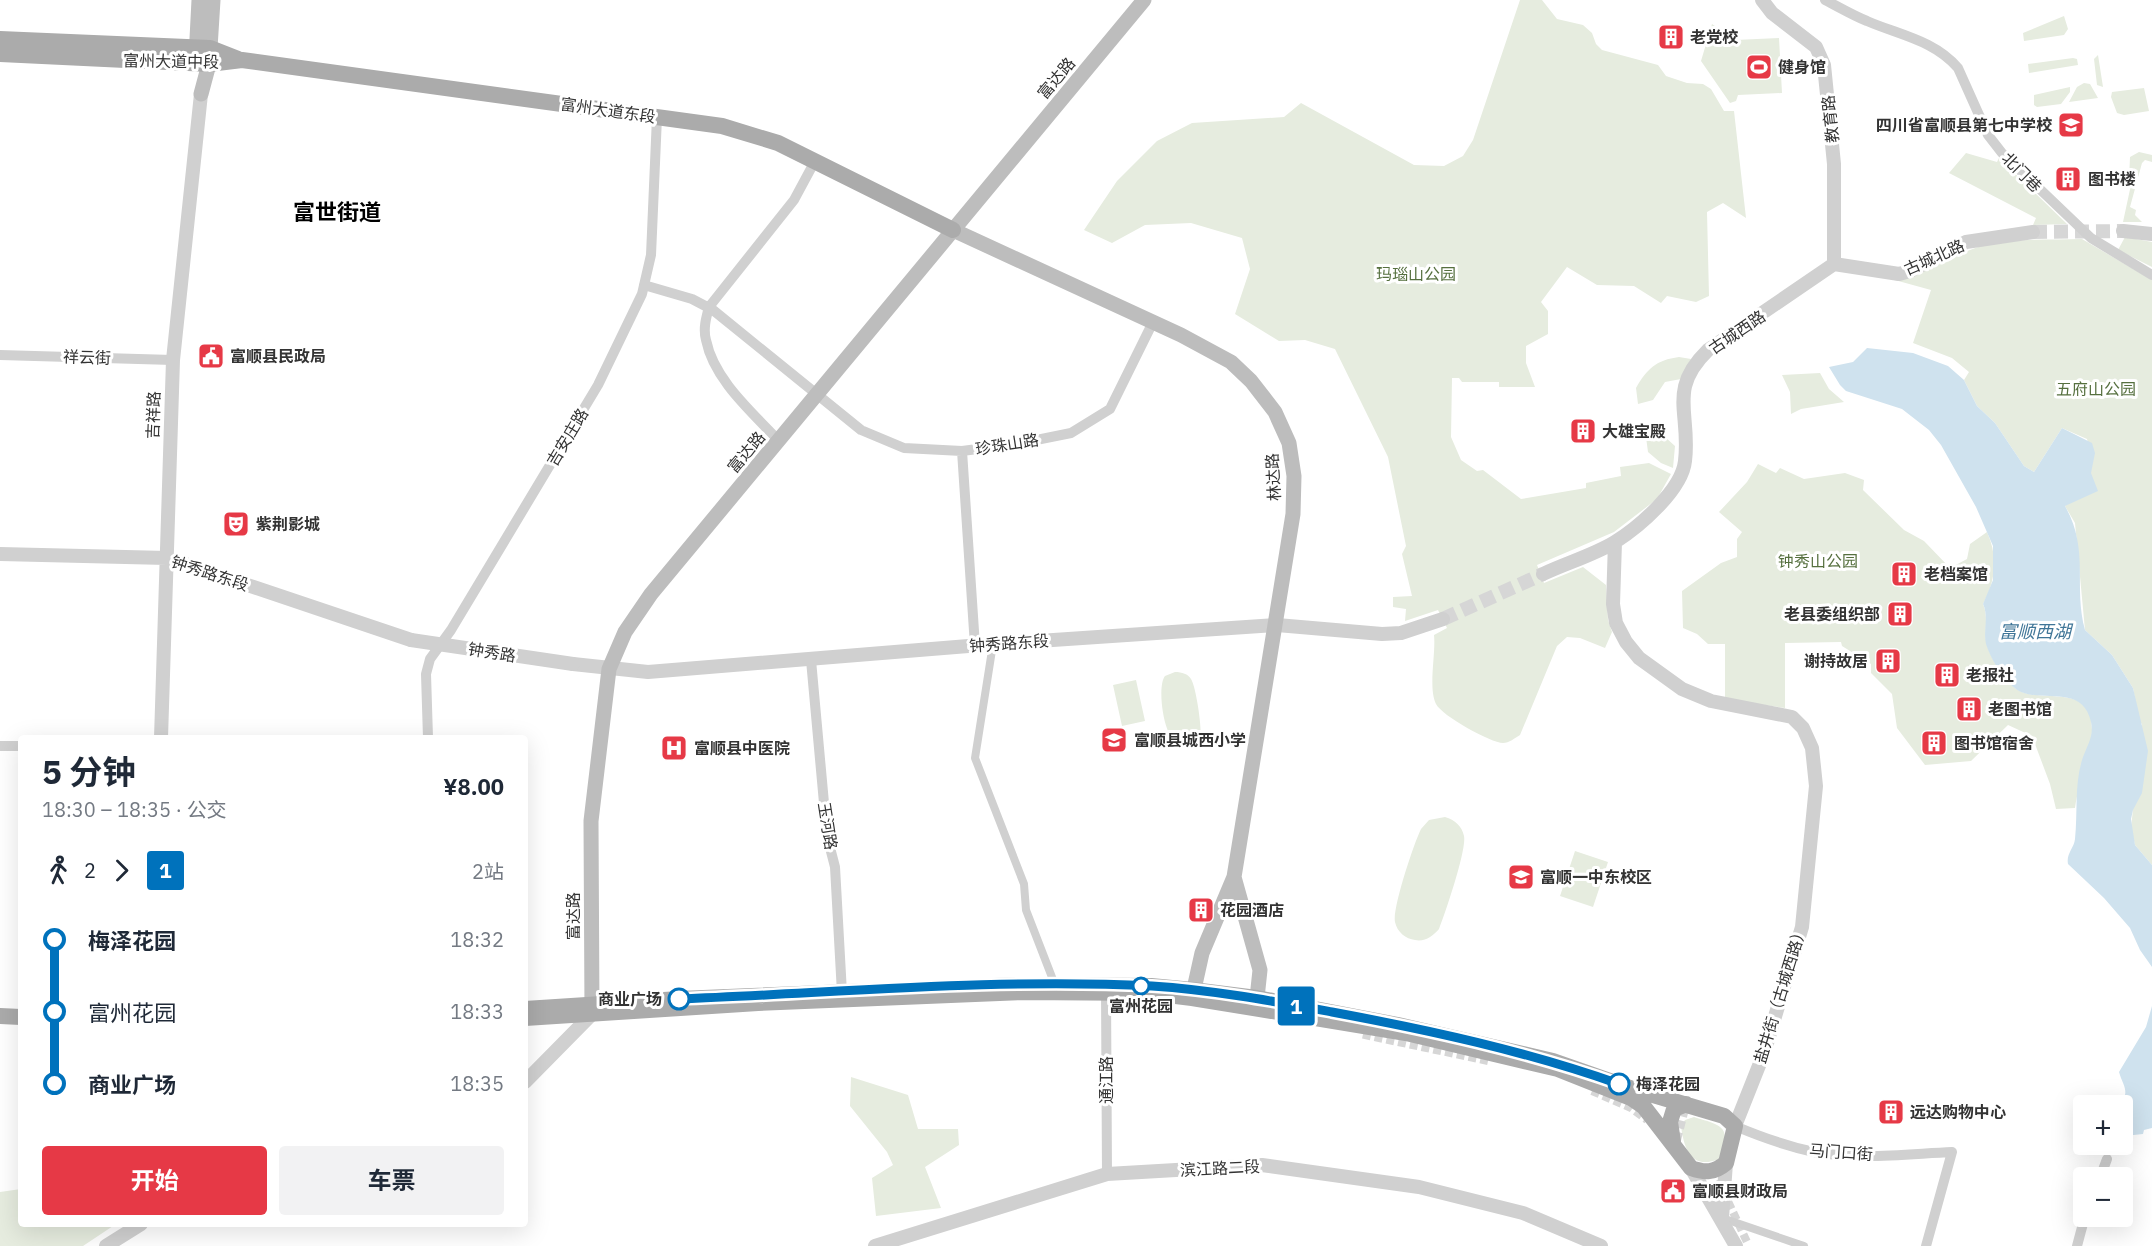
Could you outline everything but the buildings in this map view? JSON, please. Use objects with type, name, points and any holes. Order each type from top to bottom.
[{"type":"main road","name":"吉祥路","points":[[199,0],[203,55],[201,94]]},
{"type":"main road","name":"吉祥路","points":[[203,55],[213,0]]},
{"type":"main road","name":"富达路","points":[[592,1009],[591,821],[609,669],[625,632],[651,594],[1144,0]]},
{"type":"main road","name":"富州大道中段","points":[[0,39],[242,60]]},
{"type":"main road","name":"富州大道中段","points":[[0,54],[203,55]]},
{"type":"main road","name":"富州大道东段","points":[[242,60],[722,126],[778,143],[952,230]]},
{"type":"main road","name":"林达路","points":[[952,230],[1153,322],[1231,362],[1251,381],[1275,412],[1289,442],[1294,476],[1293,513],[1277,625],[1234,877]]},
{"type":"main road","points":[[1192,994],[1202,953],[1234,877]]},
{"type":"main road","points":[[1234,877],[1260,970],[1257,998]]},
{"type":"main road","points":[[528,1018],[592,1009],[842,993],[1055,985],[1257,998],[1398,1025],[1553,1061],[1633,1089],[1724,1116],[1735,1126],[1726,1163],[1713,1172],[1691,1168],[1644,1107],[1631,1098],[1557,1069],[1406,1033],[1192,994]]},
{"type":"main road","points":[[528,1009],[592,1009],[1106,989]]},
{"type":"main road","points":[[0,1016],[18,1017]]},
{"type":"main road","points":[[0,1025],[18,1026]]},
{"type":"main road","points":[[1674,1145],[1670,1114],[1674,1108],[1686,1104]]},
{"type":"street","name":"教育路","points":[[1762,0],[1772,12],[1816,47],[1824,64],[1834,164],[1834,264]]},
{"type":"street","name":"北门巷","points":[[1825,0],[1867,21],[1924,43],[1951,60],[1961,74],[1988,135],[2002,153],[2091,238],[2152,275]]},
{"type":"street","name":"吉祥路","points":[[161,735],[173,360],[201,94]]},
{"type":"street","name":"吉安庄路","points":[[428,735],[426,674],[430,658],[452,630],[598,385],[644,285],[651,255],[657,117]]},
{"type":"street","points":[[779,441],[744,403],[717,367],[705,339],[709,307],[794,200],[814,161]]},
{"type":"street","points":[[2123,231],[2152,234]]},
{"type":"street","name":"古城北路","points":[[1834,264],[1899,274],[1910,271],[1966,242],[2033,232]]},
{"type":"street","name":"古城西路","points":[[1543,574],[1615,542],[1663,501],[1680,480],[1685,463],[1686,445],[1682,400],[1686,380],[1696,362],[1708,350],[1764,315],[1834,264]]},
{"type":"street","points":[[644,285],[709,307]]},
{"type":"street","name":"珍珠山路","points":[[709,307],[861,430],[904,448],[962,451],[1016,444],[1071,433],[1110,409],[1153,322]]},
{"type":"street","name":"祥云街","points":[[0,355],[173,360]]},
{"type":"street","points":[[962,451],[975,646]]},
{"type":"street","name":"盐井街（古城西路）","points":[[1615,542],[1613,604],[1616,623],[1626,642],[1639,658],[1682,688],[1731,707],[1792,717],[1803,728],[1812,748],[1816,786],[1802,927],[1764,1053],[1735,1126]]},
{"type":"street","name":"钟秀路东段","points":[[0,554],[167,558],[411,640]]},
{"type":"street","name":"钟秀路东段","points":[[573,664],[648,672],[993,644],[1277,625],[1382,634],[1401,633],[1443,619]]},
{"type":"street","name":"钟秀路","points":[[411,640],[573,664]]},
{"type":"street","points":[[993,644],[975,758],[1024,884],[1026,910],[1055,985]]},
{"type":"street","name":"玉河路","points":[[811,660],[827,836],[835,867],[842,993]]},
{"type":"street","points":[[0,746],[18,746]]},
{"type":"street","name":"通江路","points":[[1106,989],[1107,1174]]},
{"type":"street","points":[[528,1079],[592,1009]]},
{"type":"street","name":"马门口街","points":[[1735,1126],[1778,1143],[1816,1152],[1859,1156],[1952,1152],[1926,1246]]},
{"type":"street","points":[[2104,1167],[2107,1159]]},
{"type":"street","points":[[1722,1218],[1726,1163]]},
{"type":"street","name":"滨江路二段","points":[[875,1246],[1107,1174],[1262,1165],[1408,1185],[1523,1213],[1601,1246]]},
{"type":"street","points":[[1691,1168],[1722,1218],[1730,1239],[1736,1246]]},
{"type":"street","points":[[1722,1218],[1804,1246]]},
{"type":"street","points":[[106,1246],[136,1227]]},
{"type":"street","points":[[2077,1246],[2082,1227]]},
{"type":"green space","name":"玛瑙山公园","points":[[1520,0],[1542,0],[1557,19],[1583,25],[1592,33],[1596,44],[1602,50],[1658,65],[1666,76],[1687,83],[1703,84],[1711,89],[1724,111],[1734,111],[1746,218],[1723,203],[1707,212],[1709,296],[1696,302],[1667,296],[1661,303],[1634,286],[1597,285],[1567,267],[1541,302],[1548,311],[1548,334],[1526,346],[1526,363],[1535,387],[1499,387],[1499,382],[1462,382],[1459,378],[1452,378],[1451,437],[1461,460],[1477,471],[1483,470],[1521,499],[1586,488],[1586,483],[1621,476],[1620,467],[1649,463],[1671,474],[1657,499],[1614,532],[1537,565],[1544,583],[1583,567],[1606,585],[1608,620],[1612,632],[1605,648],[1580,638],[1567,637],[1557,646],[1520,735],[1503,743],[1488,739],[1467,728],[1447,715],[1436,704],[1432,680],[1434,635],[1447,628],[1438,610],[1405,621],[1406,609],[1393,607],[1393,597],[1412,596],[1402,554],[1406,546],[1388,457],[1335,349],[1305,340],[1279,341],[1235,314],[1250,269],[1242,238],[1191,223],[1145,225],[1112,243],[1084,230],[1117,181],[1157,141],[1192,123],[1284,117],[1301,103],[1414,165],[1444,166],[1463,156],[1473,140]]},
{"type":"green space","points":[[2064,16],[2068,29],[2064,35],[2024,41],[2023,33]]},
{"type":"green space","points":[[1712,24],[1735,40],[1779,38],[1782,93],[1738,95],[1736,101],[1730,103],[1701,61]]},
{"type":"green space","points":[[2098,55],[2103,87],[2097,85],[2094,59]]},
{"type":"green space","points":[[2077,59],[2078,65],[2029,73],[2028,64]]},
{"type":"green space","points":[[2084,83],[2090,84],[2098,98],[2069,102],[2077,87]]},
{"type":"green space","points":[[2070,87],[2070,92],[2061,104],[2037,107],[2034,105],[2034,95]]},
{"type":"green space","points":[[2144,88],[2149,111],[2124,115],[2117,113],[2111,97],[2112,92]]},
{"type":"green space","points":[[2139,152],[2152,155],[2152,162],[2145,160],[2142,163],[2130,207],[2136,210],[2135,215],[2142,222],[2123,222],[2132,180],[2129,179],[2130,157]]},
{"type":"green space","points":[[1966,153],[1997,162],[1999,158],[2067,224],[2033,225],[2036,218],[1949,173]]},
{"type":"green space","points":[[2125,237],[2152,242],[2152,267],[2118,250]]},
{"type":"green space","name":"五府山公园","points":[[2082,239],[2152,280],[2152,865],[2135,845],[2131,828],[2142,724],[2139,721],[2133,688],[2112,655],[2085,630],[2075,523],[2065,506],[2089,476],[2091,462],[2087,439],[2062,428],[2034,472],[2024,466],[1995,423],[1977,406],[1964,380],[1969,372],[1952,358],[1913,343],[1931,290],[1891,279],[1928,270],[1985,245],[2021,240]]},
{"type":"green space","points":[[1679,357],[1691,359],[1681,379],[1665,382],[1653,400],[1638,404],[1636,388],[1648,371],[1664,360]]},
{"type":"green space","points":[[1820,373],[1829,389],[1844,402],[1801,409],[1791,414],[1790,392],[1782,375]]},
{"type":"green space","points":[[1657,435],[1665,437],[1675,446],[1673,468],[1661,463],[1648,452],[1646,437]]},
{"type":"green space","name":"钟秀山公园","points":[[1758,464],[1776,473],[1780,468],[1804,479],[1845,473],[1864,480],[1863,490],[1904,530],[1924,541],[1950,568],[1967,559],[1970,544],[1987,532],[1993,550],[1994,568],[1991,586],[1983,604],[1987,644],[1994,662],[2005,678],[2019,691],[2077,701],[2085,706],[2090,716],[2091,739],[2075,808],[2056,809],[2050,784],[2032,736],[2008,725],[1971,761],[1925,765],[1897,728],[1892,694],[1871,673],[1871,664],[1842,646],[1841,642],[1785,643],[1785,708],[1725,699],[1725,644],[1708,644],[1697,634],[1683,628],[1682,591],[1721,563],[1737,557],[1737,539],[1742,532],[1719,512],[1747,482]]},
{"type":"green space","points":[[1180,672],[1191,679],[1201,728],[1200,739],[1192,747],[1187,748],[1178,746],[1172,739],[1167,729],[1162,704],[1162,682],[1165,676]]},
{"type":"green space","points":[[1136,680],[1145,721],[1122,726],[1113,685]]},
{"type":"green space","points":[[1445,817],[1462,829],[1464,843],[1459,867],[1439,929],[1425,939],[1405,937],[1396,926],[1395,915],[1409,861],[1421,829],[1429,820]]},
{"type":"green space","points":[[1575,851],[1608,862],[1593,907],[1560,896]]},
{"type":"green space","points":[[851,1077],[908,1095],[918,1129],[958,1129],[959,1145],[925,1167],[941,1208],[876,1216],[872,1178],[893,1165],[887,1152],[850,1106]]},
{"type":"green space","name":"梅泽花园","points":[[1694,1117],[1722,1129],[1725,1140],[1719,1159],[1702,1162],[1691,1156],[1687,1150],[1681,1126],[1685,1120]]},
{"type":"green space","points":[[18,1189],[18,1227],[112,1227],[83,1246],[0,1246],[0,1192]]},
{"type":"water","name":"富顺西湖","points":[[1867,348],[1913,353],[1948,366],[1964,380],[1977,406],[1995,423],[2024,466],[2034,472],[2062,428],[2092,443],[2095,453],[2091,473],[2098,491],[2065,506],[2073,522],[2077,538],[2080,598],[2085,630],[2112,655],[2133,688],[2148,751],[2142,793],[2131,819],[2135,845],[2152,865],[2152,967],[2140,950],[2130,928],[2104,898],[2068,864],[2068,857],[2075,839],[2078,777],[2092,731],[2087,710],[2072,699],[2031,695],[2015,689],[1995,664],[1986,644],[1986,614],[1983,604],[1993,580],[1993,546],[1976,507],[1941,445],[1929,430],[1902,409],[1846,391],[1840,385],[1829,367],[1853,362]]},
{"type":"water","points":[[2152,1006],[2152,1128],[2144,1130],[2143,1134],[2133,1135],[2133,1095],[2125,1095],[2119,1072],[2146,1027]]},
{"type":"tunnel","points":[[2033,232],[2123,231]]},
{"type":"tunnel","points":[[1443,619],[1543,574]]},
{"type":"tunnel","points":[[1361,1025],[1360,1034],[1488,1061]]},
{"type":"tunnel","points":[[1592,1091],[1631,1108],[1647,1120]]},
{"type":"tunnel","points":[[1677,1140],[1685,1109]]},
{"type":"tunnel","points":[[1713,1169],[1747,1242]]},
{"type":"bus line","name":"1","points":[[679,999],[1021,985],[1151,986],[1257,998],[1398,1025],[1553,1061],[1619,1084]]},
{"type":"place","name":"老党校","points":[[1671,37]]},
{"type":"place","name":"健身馆","points":[[1759,67]]},
{"type":"place","name":"四川省富顺县第七中学校","points":[[2071,125]]},
{"type":"place","name":"图书楼","points":[[2068,179]]},
{"type":"place","name":"富顺县民政局","points":[[211,356]]},
{"type":"place","name":"大雄宝殿","points":[[1583,431]]},
{"type":"place","name":"紫荆影城","points":[[236,524]]},
{"type":"place","name":"老档案馆","points":[[1904,574]]},
{"type":"place","name":"老县委组织部","points":[[1900,614]]},
{"type":"place","name":"谢持故居","points":[[1888,661]]},
{"type":"place","name":"老报社","points":[[1947,675]]},
{"type":"place","name":"老图书馆","points":[[1969,709]]},
{"type":"place","name":"富顺县城西小学","points":[[1114,740]]},
{"type":"place","name":"图书馆宿舍","points":[[1934,743]]},
{"type":"place","name":"富顺县中医院","points":[[674,748]]},
{"type":"place","name":"富顺一中东校区","points":[[1521,877]]},
{"type":"place","name":"花园酒店","points":[[1201,910]]},
{"type":"place","name":"富州花园","points":[[1141,986]]},
{"type":"place","name":"商业广场","points":[[679,999]]},
{"type":"place","name":"梅泽花园","points":[[1619,1084]]},
{"type":"place","name":"远达购物中心","points":[[1891,1112]]},
{"type":"place","name":"富顺县财政局","points":[[1673,1191]]},
{"type":"district","name":"富世街道","points":[[337,212]]}]
